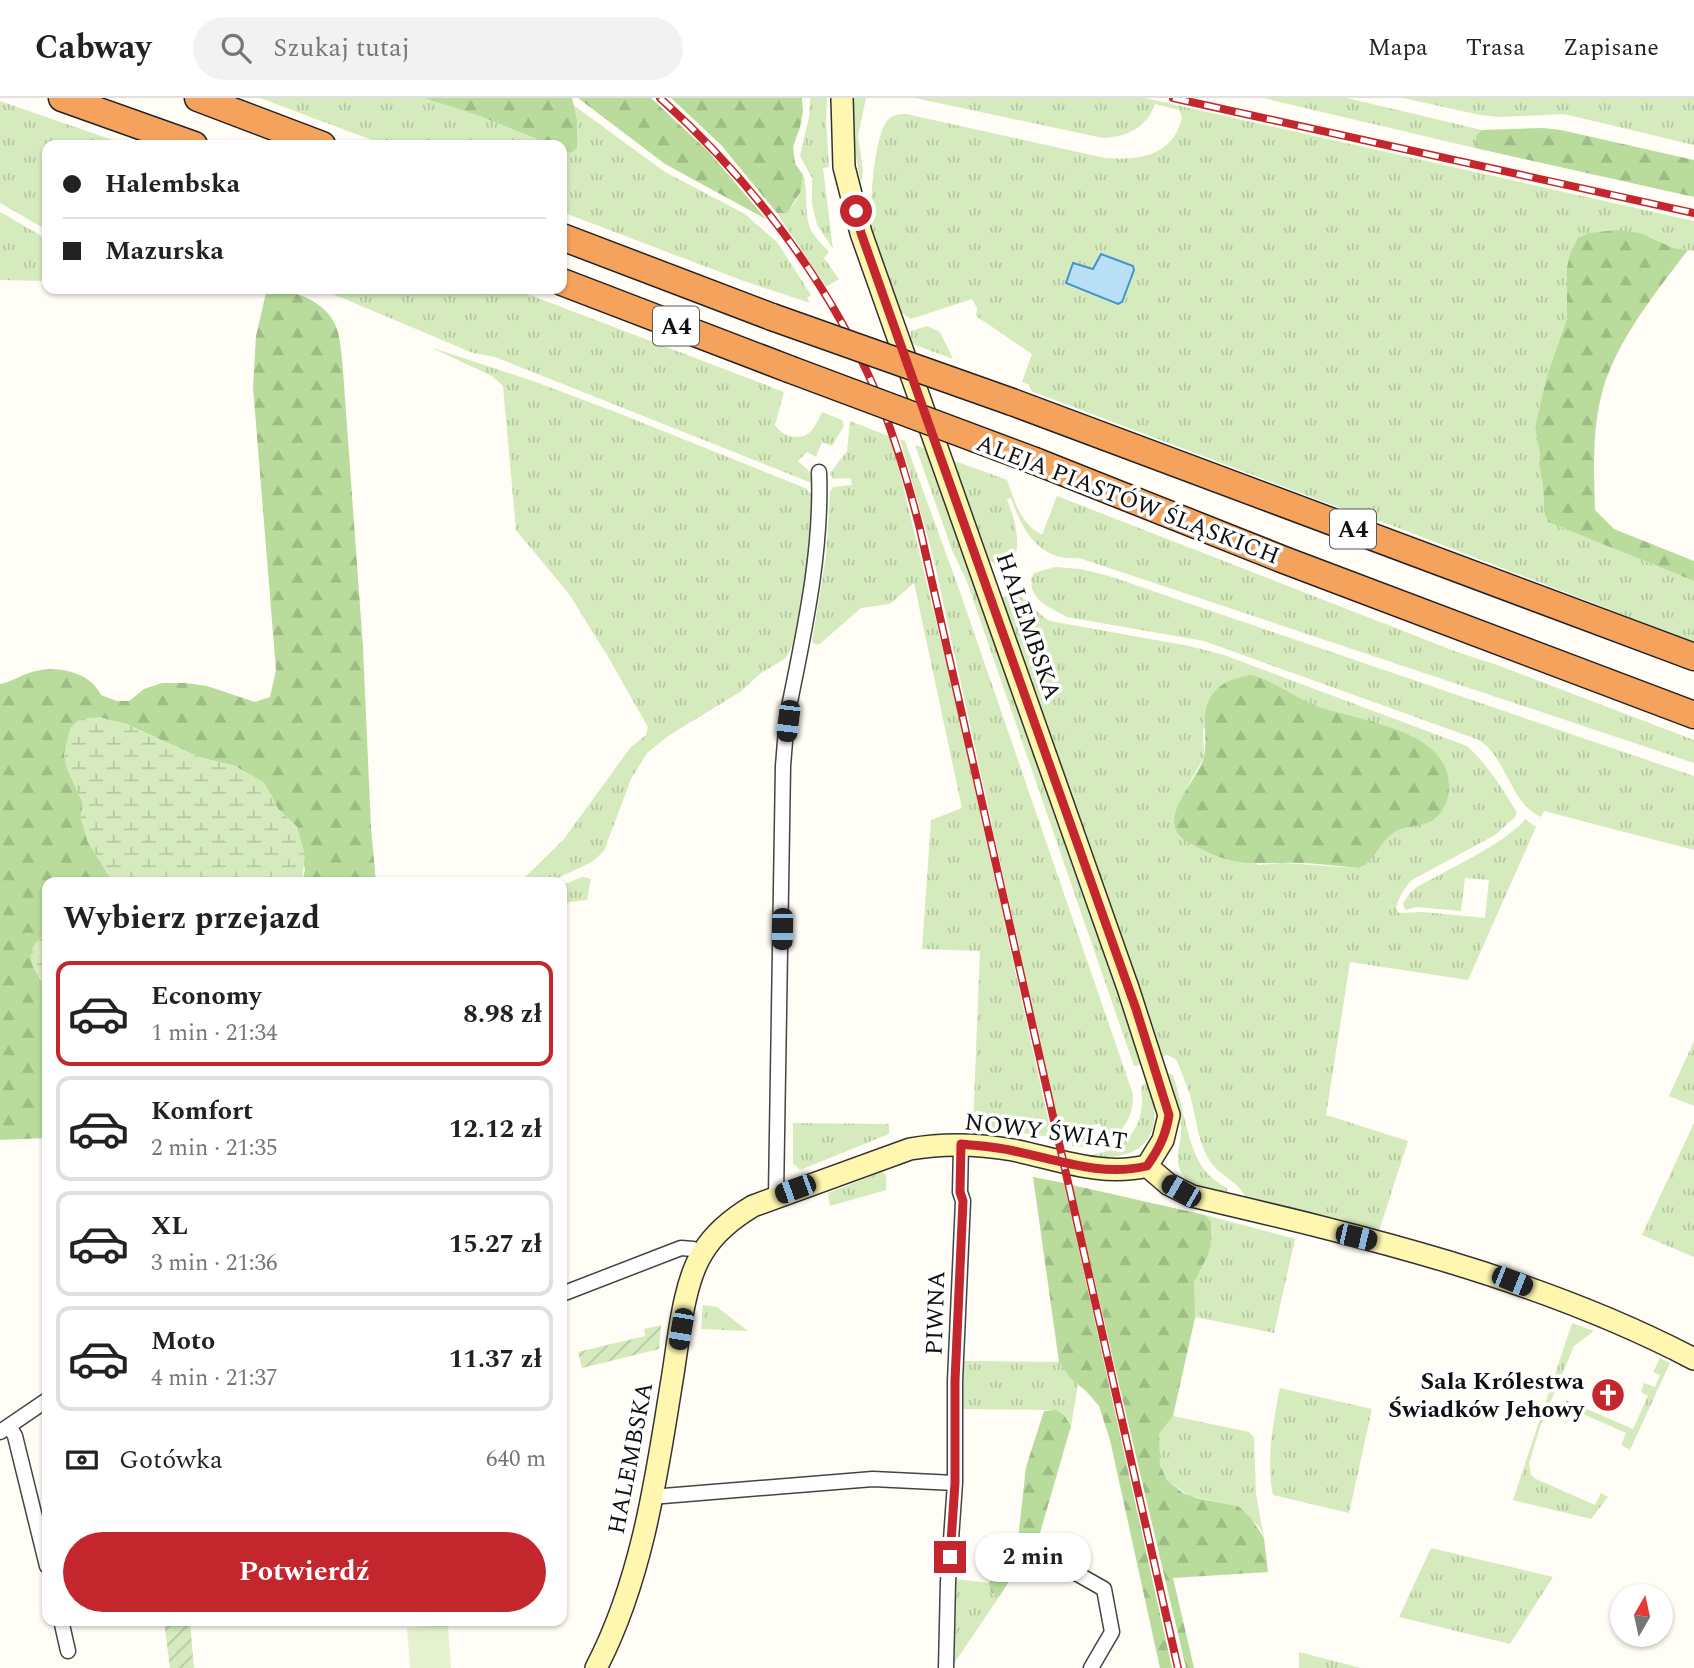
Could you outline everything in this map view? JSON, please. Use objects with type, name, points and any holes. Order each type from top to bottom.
[{"type":"highway","points":[[62,98],[180,140]]},
{"type":"highway","points":[[198,98],[309,140]]},
{"type":"highway","name":"ALEJA PIASTÓW ŚLĄSKICH","points":[[567,239],[1694,657]]},
{"type":"highway","name":"ALEJA PIASTÓW ŚLĄSKICH","points":[[567,284],[1694,715]]},
{"type":"street","name":"HALEMBSKA","points":[[842,98],[844,167],[861,233],[1128,988],[1169,1115],[1163,1140],[1147,1166]]},
{"type":"street","points":[[776,1196],[783,766],[790,699],[813,582],[819,472]]},
{"type":"street","name":"NOWY ŚWIAT","points":[[702,1254],[731,1219],[776,1196],[910,1149],[961,1144],[1008,1149],[1116,1171],[1147,1166],[1168,1184],[1192,1196],[1410,1250],[1512,1281],[1599,1316],[1694,1359]]},
{"type":"street","name":"PIWNA","points":[[946,1668],[948,1582],[955,1483],[955,1381],[963,1201],[960,1192],[961,1144]]},
{"type":"street","points":[[567,1292],[681,1248],[693,1249],[702,1254]]},
{"type":"street","name":"HALEMBSKA","points":[[596,1668],[623,1606],[651,1497],[684,1310],[702,1254]]},
{"type":"street","points":[[42,1404],[5,1429],[15,1436],[42,1546]]},
{"type":"street","points":[[651,1497],[873,1479],[955,1483]]},
{"type":"street","points":[[1060,1564],[1104,1589],[1112,1632],[1091,1668]]},
{"type":"street","points":[[62,1626],[68,1651]]},
{"type":"green space","points":[[260,98],[423,98],[477,115],[540,140],[372,140]]},
{"type":"green space","points":[[423,98],[572,98],[577,120],[577,148],[571,153],[567,151],[567,140],[540,140],[477,115]]},
{"type":"green space","points":[[578,98],[651,98],[709,152],[766,219],[665,164]]},
{"type":"green space","points":[[671,98],[802,98],[803,112],[793,147],[795,163],[803,175],[801,191],[787,213],[777,213],[721,145]]},
{"type":"green space","points":[[810,98],[827,98],[829,167],[823,168],[833,249],[817,225],[812,203],[812,178],[800,156],[809,117]]},
{"type":"green space","points":[[853,98],[866,98],[858,136],[863,171],[861,183],[852,135]]},
{"type":"green space","points":[[915,98],[1145,98],[1694,221],[1694,251],[1674,248],[1652,238],[1567,267],[1567,317],[1547,375],[1535,427],[1540,454],[1544,512],[1548,522],[1694,581],[1694,642],[1391,525],[1031,391],[1029,385],[1022,382],[1032,354],[976,316],[977,308],[972,299],[911,319],[899,311],[877,249],[871,218],[876,156],[882,129],[891,117],[906,114],[1117,159],[1142,157],[1163,148],[1178,130],[1182,117],[1179,110],[1155,104],[1147,119],[1135,130],[1120,136],[1103,138]]},
{"type":"green space","points":[[1263,98],[1347,98],[1482,130],[1476,135],[1475,148]]},
{"type":"green space","points":[[1403,98],[1694,98],[1694,145],[1564,114],[1500,117]]},
{"type":"green space","points":[[0,101],[113,140],[42,140],[42,227],[0,203]]},
{"type":"green space","points":[[572,104],[665,172],[745,214],[777,242],[811,295],[807,298],[810,303],[741,280],[567,214],[567,151],[572,153],[574,147],[577,135]]},
{"type":"green space","points":[[1543,128],[1694,160],[1694,197],[1475,148],[1476,135],[1482,130]]},
{"type":"green space","points":[[803,175],[811,230],[829,252],[824,258],[839,279],[826,287],[777,213],[793,205],[801,188]]},
{"type":"green space","points":[[0,212],[42,236],[42,281],[0,280]]},
{"type":"green space","points":[[1617,230],[1640,233],[1674,248],[1688,250],[1637,320],[1607,377],[1596,425],[1595,510],[1614,529],[1694,561],[1694,581],[1548,522],[1544,512],[1540,454],[1535,427],[1547,375],[1567,318],[1567,267],[1571,251],[1578,238],[1589,233]]},
{"type":"green space","points":[[266,294],[303,296],[328,313],[338,332],[363,647],[376,877],[303,877],[305,870],[297,827],[278,809],[270,793],[235,766],[199,757],[126,724],[98,717],[64,754],[67,768],[83,803],[81,818],[88,842],[110,877],[42,877],[42,937],[38,940],[39,978],[42,981],[42,1138],[0,1140],[0,684],[32,672],[51,669],[80,675],[89,680],[101,695],[117,701],[129,701],[144,689],[162,683],[207,686],[255,702],[270,697],[276,670],[253,387],[256,336]]},
{"type":"green space","points":[[333,294],[527,294],[784,392],[775,425],[787,435],[806,435],[814,428],[822,412],[842,420],[844,426],[832,446],[822,442],[816,457],[807,452],[798,461],[809,471],[814,484],[495,357],[473,353]]},
{"type":"green space","points":[[927,326],[940,332],[953,359],[910,343],[911,331]]},
{"type":"green space","points":[[430,347],[613,411],[805,488],[812,495],[813,525],[809,560],[793,643],[786,658],[761,673],[740,692],[668,736],[647,753],[631,779],[604,851],[592,862],[560,877],[525,877],[564,839],[630,748],[646,735],[648,727],[569,594],[516,530],[503,386],[492,376]]},
{"type":"green space","points":[[850,421],[891,437],[951,682],[1052,1137],[973,1127],[980,951],[922,949],[931,820],[962,808],[914,583],[890,604],[861,608],[821,643],[817,645],[812,642],[826,556],[830,492],[833,487],[852,485],[851,478],[833,479],[830,473],[847,451]]},
{"type":"green space","points":[[900,439],[905,441],[960,592],[1133,1094],[1131,1112],[1123,1127],[1111,1139],[1094,1146],[1093,1144],[1106,1141],[1100,1123],[1084,1128],[1087,1140],[1084,1147],[1072,1146],[1072,1142],[1065,1141],[1062,1144],[933,556]]},
{"type":"green space","points":[[915,445],[930,450],[1143,1064],[1134,1066],[967,582],[952,550]]},
{"type":"green space","points":[[952,460],[1007,480],[1023,518],[1042,535],[1057,496],[1457,652],[1694,740],[1694,763],[1079,558],[1053,555],[1034,542],[1011,498],[1007,499],[1015,523],[1016,556],[1013,564],[1000,567],[987,559]]},
{"type":"green space","points":[[1055,567],[1081,569],[1109,576],[1694,776],[1694,850],[1544,811],[1541,817],[1522,801],[1489,748],[1479,740],[1204,641],[1067,617],[1045,605],[1032,589],[1031,579],[1034,573]]},
{"type":"green space","points":[[1014,593],[1050,621],[1189,646],[1224,655],[1467,746],[1494,777],[1516,811],[1516,816],[1495,835],[1412,880],[1399,900],[1396,908],[1399,913],[1423,912],[1485,918],[1489,880],[1465,878],[1461,911],[1417,907],[1405,910],[1403,903],[1417,887],[1506,837],[1525,819],[1536,827],[1468,980],[1350,962],[1326,1115],[1408,1141],[1379,1231],[1375,1234],[1243,1202],[1245,1196],[1241,1190],[1216,1169],[1208,1158],[1199,1135],[1190,1095],[1176,1059],[1167,1055],[1162,1057],[1002,601],[1003,597]],"holes":[[[1300,699],[1335,713],[1387,726],[1418,739],[1431,750],[1449,782],[1429,822],[1389,835],[1368,863],[1359,868],[1283,863],[1258,865],[1179,802],[1204,757],[1203,729]]]},
{"type":"green space","points":[[1251,675],[1314,705],[1395,729],[1432,749],[1444,765],[1449,784],[1448,796],[1441,812],[1432,821],[1393,833],[1370,861],[1359,868],[1302,863],[1238,862],[1218,857],[1182,838],[1174,819],[1182,797],[1204,756],[1207,705],[1221,686],[1233,679]]},
{"type":"green space","points":[[98,717],[126,724],[199,757],[235,766],[264,782],[278,809],[297,827],[305,854],[303,877],[110,877],[88,842],[81,818],[83,803],[67,769],[64,754],[70,728],[80,719]]},
{"type":"green space","points":[[583,877],[591,879],[587,900],[567,902],[567,883]]},
{"type":"green space","points":[[42,938],[42,979],[31,959],[31,952]]},
{"type":"green space","points":[[1694,1041],[1694,1106],[1669,1096]]},
{"type":"green space","points":[[1168,1073],[1173,1075],[1199,1161],[1207,1174],[1227,1188],[1227,1196],[1193,1184],[1181,1172],[1178,1164],[1180,1117]]},
{"type":"green space","points":[[1148,1080],[1154,1119],[1151,1134],[1144,1144],[1132,1152],[1118,1156],[1079,1156],[1107,1151],[1128,1138],[1140,1116],[1141,1087]]},
{"type":"green space","points":[[793,1123],[889,1124],[889,1134],[800,1170],[793,1163]]},
{"type":"green space","points":[[1694,1123],[1694,1257],[1642,1235]]},
{"type":"green space","points":[[882,1172],[886,1176],[886,1190],[830,1206],[828,1193]]},
{"type":"green space","points":[[1033,1177],[1064,1183],[1172,1668],[1160,1668],[1110,1440],[1099,1406],[1071,1379],[1059,1362]]},
{"type":"green space","points":[[1072,1185],[1205,1215],[1211,1222],[1212,1238],[1208,1255],[1194,1282],[1195,1318],[1173,1416],[1159,1434],[1160,1465],[1167,1480],[1183,1493],[1238,1506],[1251,1518],[1264,1538],[1268,1572],[1173,1578],[1194,1668],[1186,1668]]},
{"type":"green space","points":[[1205,1215],[1295,1239],[1274,1333],[1195,1317],[1194,1283],[1212,1241],[1210,1224]]},
{"type":"green space","points":[[703,1305],[717,1307],[748,1331],[701,1329]]},
{"type":"green space","points":[[1572,1323],[1594,1331],[1574,1346],[1540,1427],[1529,1464],[1531,1475],[1536,1479],[1595,1505],[1601,1493],[1608,1497],[1591,1519],[1513,1500]]},
{"type":"green space","points":[[661,1325],[659,1349],[582,1368],[578,1352],[645,1336],[644,1329]]},
{"type":"green space","points":[[1660,1358],[1670,1363],[1630,1450],[1621,1445],[1626,1433],[1574,1410],[1568,1422],[1562,1417],[1566,1400],[1633,1429],[1648,1396],[1641,1392],[1644,1383],[1655,1387],[1660,1375],[1653,1372]]},
{"type":"green space","points":[[962,1361],[1059,1362],[1078,1385],[1071,1426],[1067,1419],[1050,1410],[960,1409]]},
{"type":"green space","points":[[1280,1388],[1372,1409],[1349,1513],[1273,1495],[1270,1455]]},
{"type":"green space","points":[[1056,1410],[1064,1415],[1071,1426],[1040,1533],[999,1597],[991,1592],[989,1583],[1018,1539],[1026,1467],[1044,1411]]},
{"type":"green space","points":[[1173,1416],[1249,1432],[1254,1437],[1256,1494],[1264,1538],[1260,1528],[1238,1506],[1189,1496],[1167,1480],[1160,1465],[1158,1443],[1159,1434]]},
{"type":"green space","points":[[1431,1548],[1553,1577],[1510,1644],[1399,1617]]},
{"type":"green space","points":[[956,1579],[989,1583],[991,1592],[999,1597],[951,1668]]},
{"type":"green space","points":[[165,1626],[190,1626],[194,1668],[170,1668]]},
{"type":"green space","points":[[448,1626],[451,1668],[410,1668],[407,1628]]},
{"type":"green space","points":[[1299,1652],[1361,1668],[1299,1668]]},
{"type":"water","points":[[1101,254],[1133,266],[1134,270],[1122,302],[1118,304],[1066,283],[1073,263],[1093,269]]},
{"type":"railway","points":[[660,98],[725,162],[784,233],[810,271],[857,351],[895,442],[920,529],[1178,1668]]},
{"type":"railway","points":[[1173,98],[1694,213]]},
{"type":"place","name":"Sala Królestwa Świadków Jehowy","points":[[1608,1395]]},
{"type":"route","points":[[856,211],[861,233],[1136,1009],[1169,1115],[1159,1150],[1147,1166],[1116,1171],[1008,1149],[961,1144],[960,1192],[963,1201],[955,1381],[955,1483],[950,1557]]}]
